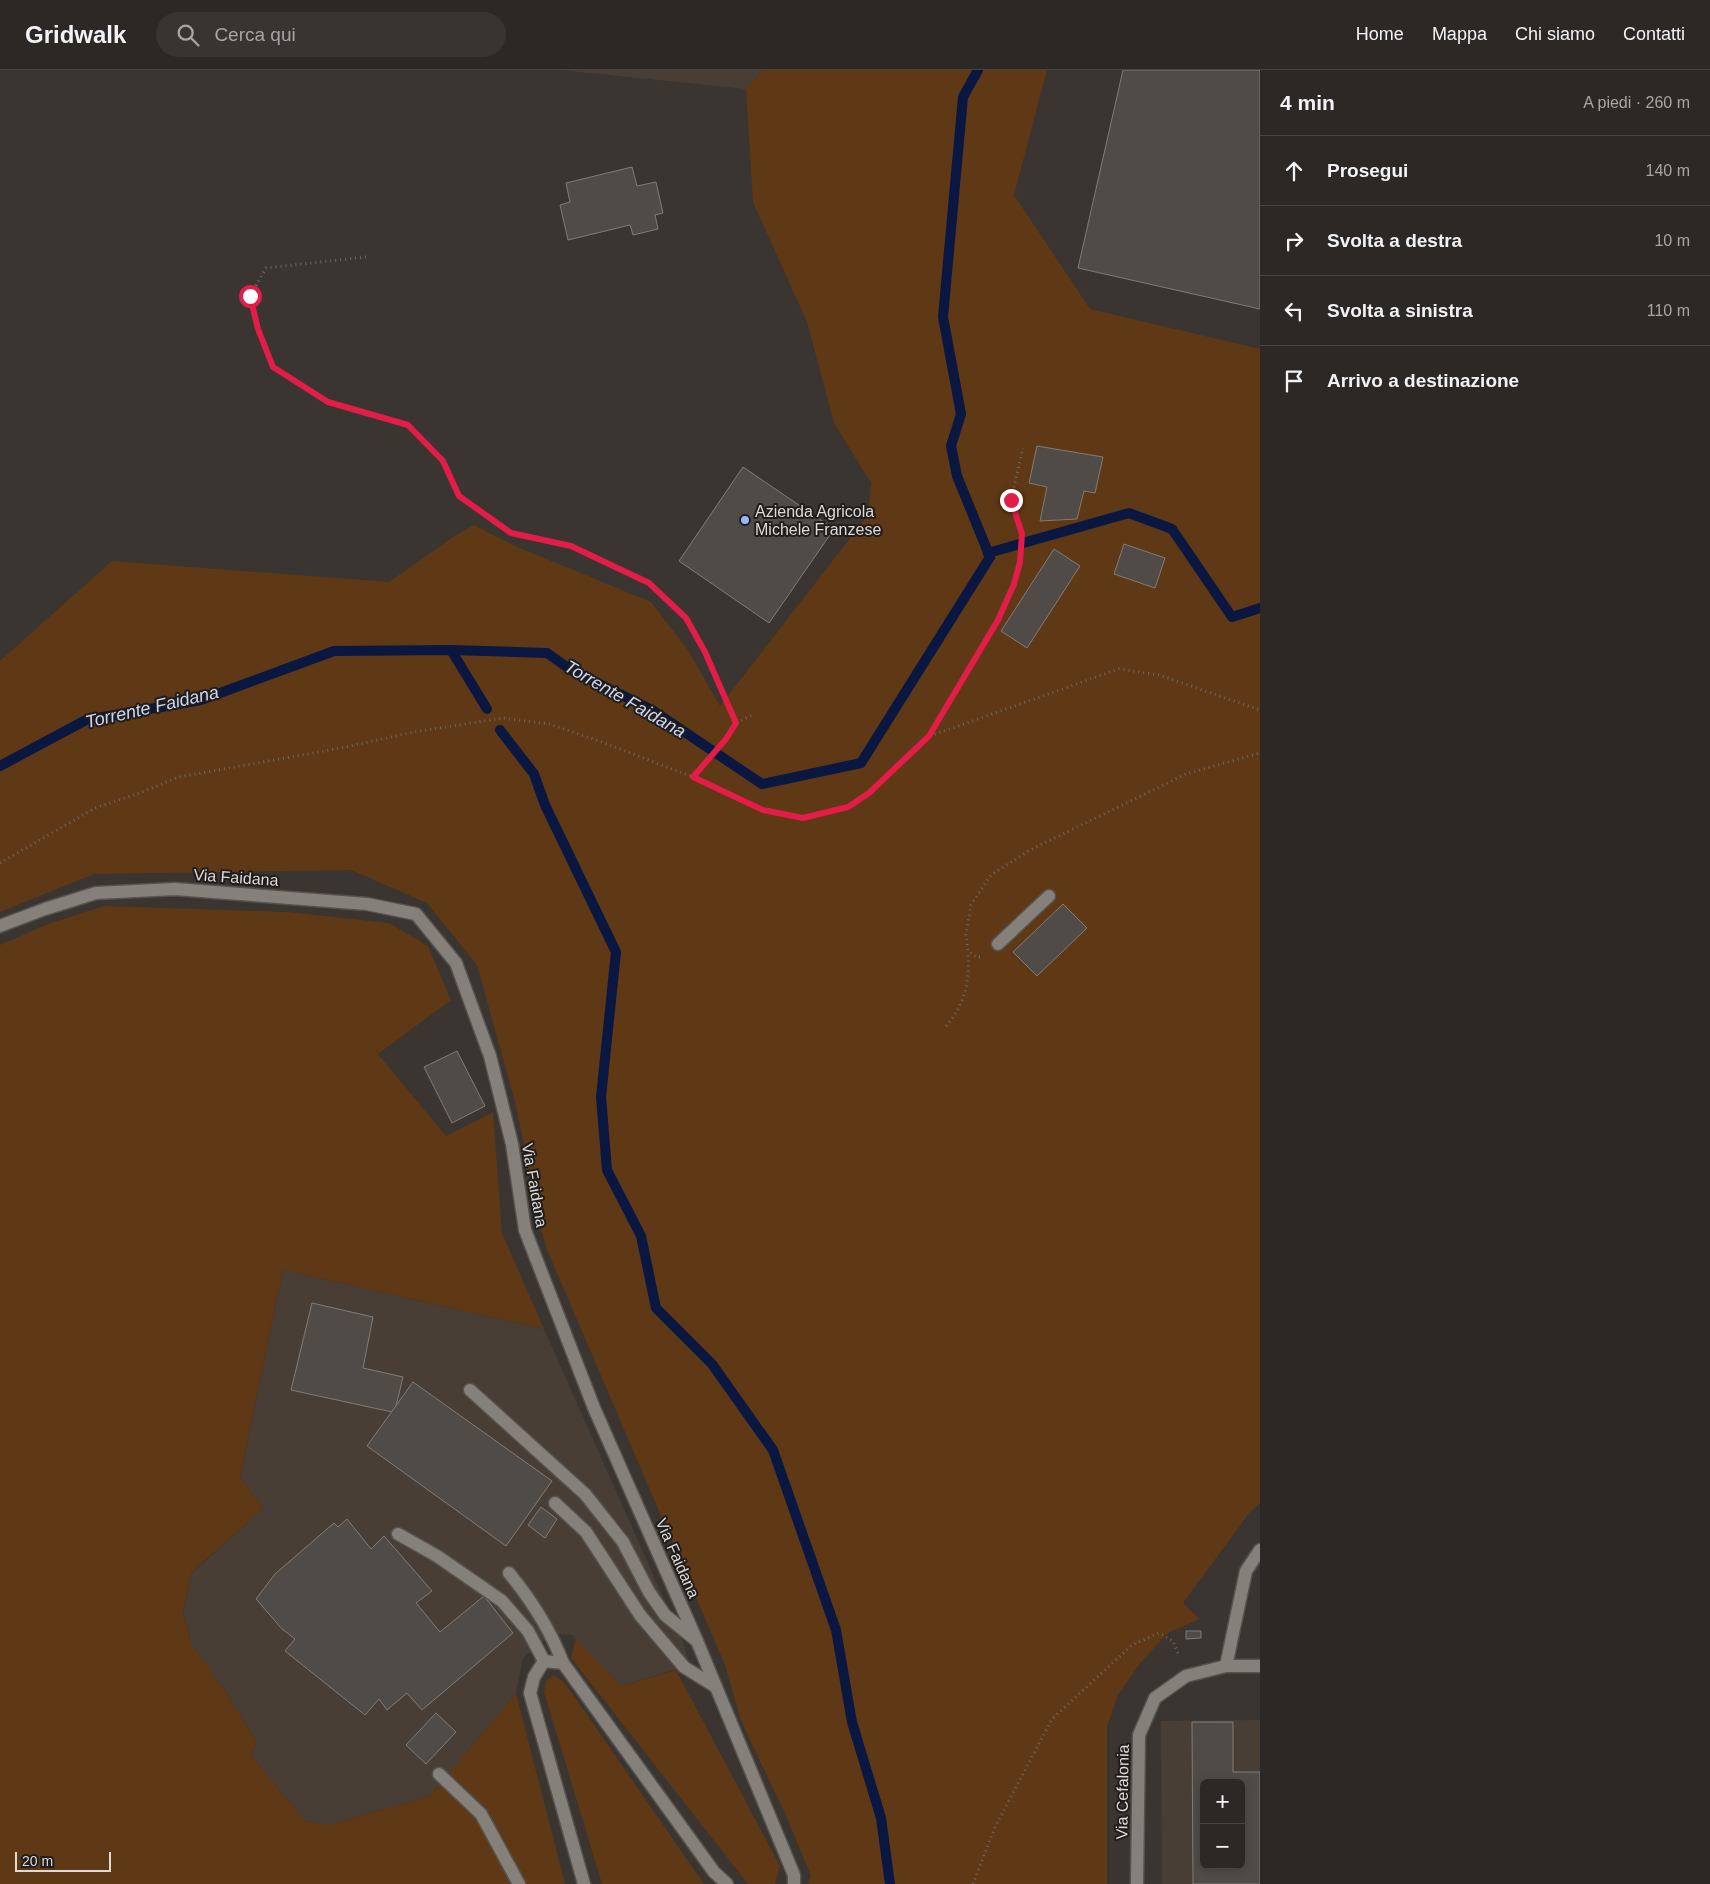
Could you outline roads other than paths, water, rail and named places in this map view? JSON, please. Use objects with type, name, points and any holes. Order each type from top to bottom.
[{"type":"street","name":"Via Faidana","points":[[0,926],[96,893],[175,889],[367,904],[416,914],[456,963],[490,1056],[512,1144],[525,1230],[594,1408],[697,1641],[794,1875],[794,1884]]},
{"type":"street","points":[[998,944],[1049,896]]},
{"type":"street","points":[[470,1390],[585,1494],[623,1542],[649,1592],[665,1615],[697,1641]]},
{"type":"street","points":[[556,1502],[586,1532],[640,1615],[684,1667],[716,1687]]},
{"type":"street","points":[[398,1534],[437,1556],[502,1600],[528,1631],[544,1661]]},
{"type":"street","points":[[1226,1666],[1246,1571],[1260,1550]]},
{"type":"street","points":[[509,1573],[535,1605],[552,1634],[563,1663],[714,1872],[726,1884]]},
{"type":"street","points":[[544,1661],[563,1663]]},
{"type":"street","points":[[544,1661],[534,1677],[530,1693],[584,1884]]},
{"type":"street","name":"Via Cefalonia","points":[[1137,1884],[1139,1735],[1155,1698],[1186,1676],[1226,1666],[1260,1666]]},
{"type":"street","points":[[439,1774],[481,1814],[519,1884]]},
{"type":"waterway","points":[[978,70],[963,97],[943,317],[961,414],[951,446],[957,476],[990,557]]},
{"type":"waterway","name":"Torrente Faidana","points":[[0,766],[86,720],[201,700],[334,651],[451,650],[547,653],[571,670],[652,710],[762,784],[861,763],[990,557],[988,553],[1129,513],[1172,529],[1232,617],[1260,608]]},
{"type":"waterway","points":[[451,650],[487,709]]},
{"type":"waterway","points":[[500,730],[534,774],[545,805],[616,952],[601,1097],[607,1170],[641,1236],[656,1308],[712,1364],[773,1450],[836,1630],[852,1722],[881,1818],[890,1884]]},
{"type":"place","name":"Azienda Agricola Michele Franzese","points":[[745,520]]}]
